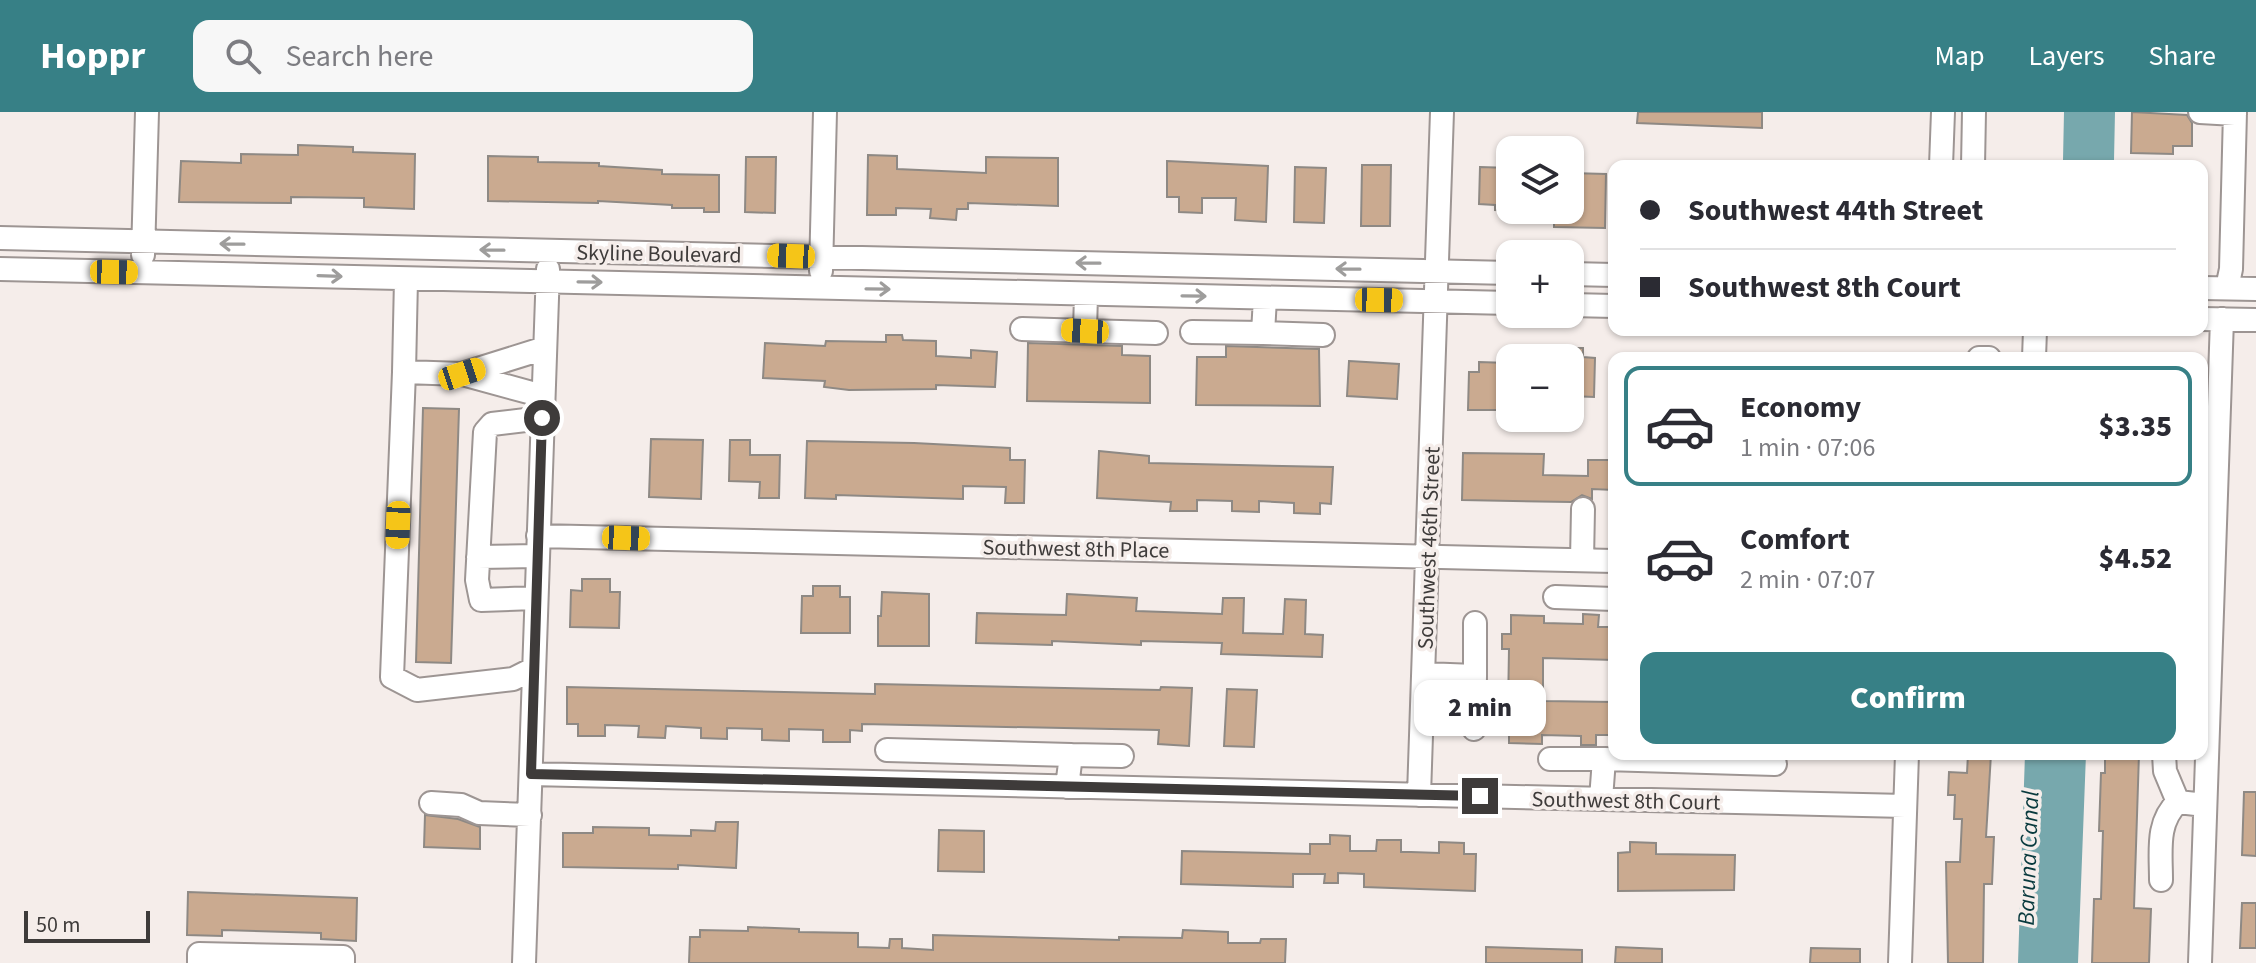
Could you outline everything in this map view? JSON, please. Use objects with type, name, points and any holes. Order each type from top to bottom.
[{"type":"street","points":[[142,273],[147,112]]},
{"type":"street","points":[[820,287],[825,112]]},
{"type":"street","points":[[1437,271],[1442,112]]},
{"type":"street","points":[[1941,160],[1943,112]]},
{"type":"street","points":[[1973,160],[1974,112]]},
{"type":"street","points":[[2200,112],[2235,113],[2231,269],[2227,288],[2208,299]]},
{"type":"street","name":"Skyline Boulevard","points":[[0,238],[1496,273]]},
{"type":"street","points":[[524,963],[549,251]]},
{"type":"street","name":"Skyline Boulevard","points":[[0,269],[1496,303]]},
{"type":"street","name":"Southwest 46th Street","points":[[1419,795],[1437,271]]},
{"type":"street","points":[[1584,274],[1608,275]]},
{"type":"street","points":[[406,279],[392,677],[417,690],[513,679],[533,669]]},
{"type":"street","points":[[2208,288],[2256,289]]},
{"type":"street","points":[[1085,331],[1086,294]]},
{"type":"street","points":[[1263,333],[1265,298]]},
{"type":"street","points":[[2212,319],[2248,299],[2256,298]]},
{"type":"street","points":[[1584,305],[1608,306]]},
{"type":"street","points":[[2212,319],[2256,320]]},
{"type":"street","points":[[2208,574],[2212,319]]},
{"type":"street","points":[[1022,329],[1156,333]]},
{"type":"street","points":[[1192,332],[1323,335]]},
{"type":"street","points":[[404,372],[462,374],[545,348]]},
{"type":"street","points":[[462,374],[543,407]]},
{"type":"street","points":[[535,598],[481,600],[477,580],[485,432],[492,424],[543,407]]},
{"type":"street","points":[[1582,560],[1583,509]]},
{"type":"street","name":"Southwest 8th Place","points":[[478,557],[538,546],[1608,561]]},
{"type":"street","points":[[1555,597],[1608,599]]},
{"type":"street","points":[[1474,729],[1475,623]]},
{"type":"street","points":[[1424,674],[1475,676]]},
{"type":"street","points":[[887,750],[1122,756]]},
{"type":"street","points":[[942,784],[944,752]]},
{"type":"street","points":[[1067,787],[1071,755]]},
{"type":"street","points":[[1550,759],[1608,759]]},
{"type":"street","points":[[1601,799],[1604,759]]},
{"type":"street","points":[[1633,760],[1775,764]]},
{"type":"street","points":[[1900,963],[1907,760]]},
{"type":"street","points":[[2164,760],[2165,771],[2178,802]]},
{"type":"street","points":[[2200,963],[2205,760]]},
{"type":"street","points":[[1720,802],[1721,763]]},
{"type":"street","name":"Southwest 8th Court","points":[[531,774],[1905,806]]},
{"type":"street","points":[[2161,880],[2161,834],[2166,813],[2178,802],[2205,805]]},
{"type":"street","points":[[431,803],[461,805],[479,813],[530,815]]},
{"type":"street","points":[[199,963],[199,954],[343,957],[343,963]]},
{"type":"water","points":[[2064,112],[2115,112],[2114,160],[2063,160]]},
{"type":"water","name":"Baruna Canal","points":[[2025,760],[2086,760],[2078,963],[2018,963]]},
{"type":"building","points":[[1638,112],[1762,112],[1762,128],[1637,123]]},
{"type":"building","points":[[2132,112],[2187,115],[2192,123],[2192,146],[2173,146],[2173,154],[2131,153]]},
{"type":"building","points":[[298,145],[353,147],[353,152],[415,154],[414,209],[364,207],[364,198],[291,197],[291,203],[179,202],[181,161],[241,163],[241,154],[298,155]]},
{"type":"building","points":[[868,155],[897,156],[897,169],[986,173],[986,157],[1058,158],[1058,206],[968,203],[968,209],[957,209],[956,220],[930,218],[931,209],[896,208],[896,215],[867,215]]},
{"type":"building","points":[[488,156],[538,157],[538,162],[599,163],[599,166],[662,170],[662,174],[719,175],[719,212],[704,212],[704,208],[672,208],[672,205],[598,201],[488,201]]},
{"type":"building","points":[[746,157],[776,157],[775,213],[745,212]]},
{"type":"building","points":[[1167,161],[1268,166],[1266,222],[1235,220],[1236,198],[1202,198],[1202,213],[1179,212],[1179,197],[1167,197]]},
{"type":"building","points":[[1362,165],[1391,165],[1390,226],[1361,226]]},
{"type":"building","points":[[1295,167],[1326,168],[1324,223],[1294,222]]},
{"type":"building","points":[[1480,167],[1496,168],[1496,210],[1495,205],[1479,204]]},
{"type":"building","points":[[1584,173],[1606,174],[1605,228],[1554,227],[1554,224],[1584,224]]},
{"type":"building","points":[[886,335],[902,335],[903,340],[936,341],[936,356],[971,358],[971,350],[997,352],[995,387],[936,385],[936,389],[849,390],[824,387],[825,381],[763,378],[765,343],[825,346],[826,341],[886,342]]},
{"type":"building","points":[[1028,343],[1122,346],[1122,355],[1150,356],[1150,403],[1027,401]]},
{"type":"building","points":[[1226,346],[1319,349],[1320,406],[1196,405],[1197,357],[1226,357]]},
{"type":"building","points":[[1584,357],[1595,358],[1594,397],[1584,397]]},
{"type":"building","points":[[1349,361],[1399,364],[1397,399],[1347,396]]},
{"type":"building","points":[[1479,362],[1496,363],[1496,410],[1468,410],[1469,372],[1479,372]]},
{"type":"building","points":[[423,408],[459,409],[451,663],[416,662]]},
{"type":"building","points":[[651,439],[703,440],[701,499],[649,497]]},
{"type":"building","points":[[730,440],[750,440],[750,455],[780,455],[779,498],[759,498],[760,482],[729,481]]},
{"type":"building","points":[[807,441],[1010,448],[1010,460],[1025,460],[1024,503],[1005,503],[1006,487],[963,486],[963,499],[836,495],[836,499],[805,498]]},
{"type":"building","points":[[1099,451],[1149,456],[1149,463],[1333,467],[1331,504],[1320,503],[1320,514],[1294,513],[1294,503],[1259,501],[1259,512],[1232,511],[1232,501],[1197,500],[1197,511],[1170,511],[1171,502],[1097,498]]},
{"type":"building","points":[[1463,453],[1544,454],[1543,475],[1588,476],[1588,460],[1608,460],[1608,490],[1592,489],[1592,499],[1582,495],[1571,502],[1462,500]]},
{"type":"building","points":[[582,579],[610,579],[610,592],[620,592],[619,628],[570,627],[571,590],[582,591]]},
{"type":"building","points":[[813,586],[840,586],[840,597],[850,597],[850,633],[801,633],[802,596],[813,596]]},
{"type":"building","points":[[882,592],[929,594],[929,646],[878,646]]},
{"type":"building","points":[[1067,594],[1137,598],[1136,611],[1222,614],[1223,598],[1244,598],[1243,633],[1283,634],[1285,599],[1306,600],[1305,634],[1323,635],[1322,657],[1221,654],[1222,643],[976,643],[977,613],[1066,615]]},
{"type":"building","points":[[1583,614],[1599,615],[1598,627],[1608,627],[1608,660],[1543,658],[1543,701],[1608,702],[1608,735],[1596,735],[1596,745],[1581,745],[1581,736],[1542,735],[1542,744],[1509,743],[1509,724],[1500,724],[1500,708],[1508,708],[1509,649],[1502,649],[1502,634],[1511,634],[1511,615],[1544,616],[1544,623],[1583,624]]},
{"type":"building","points":[[875,684],[1160,690],[1161,687],[1192,688],[1189,746],[1158,744],[1159,730],[862,724],[862,731],[850,730],[850,742],[823,742],[823,730],[789,729],[789,741],[762,740],[762,729],[727,728],[727,739],[701,738],[701,728],[666,726],[665,738],[638,737],[639,726],[605,725],[605,736],[578,736],[578,724],[567,724],[567,687],[875,694]]},
{"type":"building","points":[[1227,689],[1257,690],[1254,747],[1224,746]]},
{"type":"building","points":[[1968,760],[1991,760],[1986,837],[1994,837],[1992,884],[1984,884],[1983,963],[1948,963],[1946,862],[1960,862],[1962,819],[1954,819],[1955,795],[1948,795],[1949,772],[1967,773]]},
{"type":"building","points":[[2105,760],[2139,760],[2134,908],[2151,909],[2149,963],[2092,963],[2094,899],[2101,899],[2103,831],[2099,831],[2101,773],[2105,773]]},
{"type":"building","points":[[2244,792],[2256,792],[2256,856],[2242,855]]},
{"type":"building","points":[[425,815],[458,819],[480,827],[480,849],[424,847]]},
{"type":"building","points":[[716,822],[738,822],[736,868],[678,865],[678,869],[563,867],[563,833],[593,833],[593,827],[649,828],[649,835],[691,836],[691,830],[715,831]]},
{"type":"building","points":[[939,830],[984,831],[984,872],[938,871]]},
{"type":"building","points":[[1330,835],[1350,836],[1350,851],[1376,851],[1377,840],[1401,840],[1401,852],[1439,853],[1439,842],[1464,843],[1464,854],[1476,854],[1475,891],[1364,887],[1364,874],[1338,873],[1338,883],[1324,883],[1325,874],[1293,874],[1293,887],[1181,884],[1182,851],[1310,854],[1310,844],[1330,844]]},
{"type":"building","points":[[1630,842],[1656,843],[1656,854],[1735,855],[1734,890],[1618,891],[1618,853],[1630,852]]},
{"type":"building","points":[[188,892],[357,898],[356,941],[321,939],[321,933],[222,930],[222,936],[187,935]]},
{"type":"building","points":[[2242,903],[2256,903],[2256,948],[2240,948]]},
{"type":"building","points":[[748,927],[858,933],[858,947],[889,948],[890,939],[902,939],[902,948],[933,950],[933,935],[1119,940],[1119,937],[1182,938],[1183,930],[1228,932],[1228,943],[1286,939],[1285,963],[689,963],[690,937],[700,937],[700,930],[748,931]]},
{"type":"building","points":[[1486,947],[1582,950],[1582,963],[1486,963]]},
{"type":"building","points":[[1616,947],[1662,949],[1662,963],[1615,963]]},
{"type":"building","points":[[1811,948],[1860,949],[1860,963],[1810,963]]},
{"type":"route","points":[[542,418],[531,774],[1480,796]]}]
